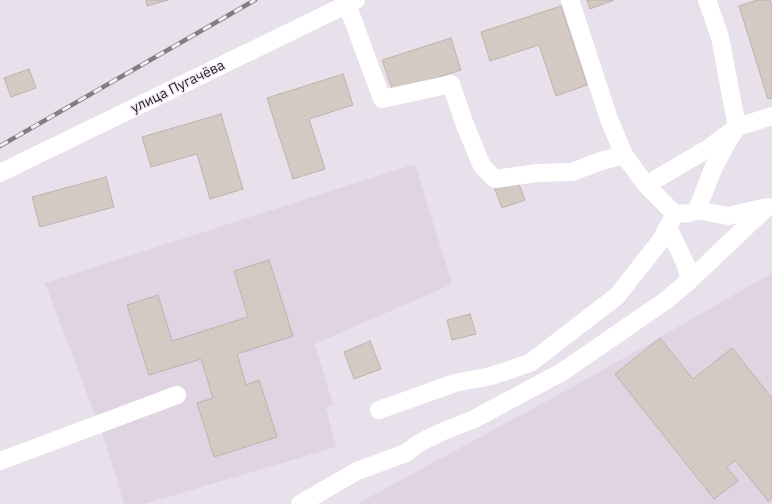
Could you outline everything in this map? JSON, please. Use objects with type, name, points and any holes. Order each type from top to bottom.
[{"type":"street","points":[[570,0],[609,119],[624,154],[671,221],[690,280]]},
{"type":"street","points":[[380,410],[455,383],[491,376],[530,364],[617,296],[661,240],[671,221],[697,210],[713,170],[726,144],[737,127],[720,37],[706,0]]},
{"type":"street","points":[[352,2],[382,99],[451,84],[465,125],[482,166],[495,179],[537,173],[572,172],[624,154]]},
{"type":"street","name":"улица Пугачёва","points":[[0,173],[352,2]]},
{"type":"street","points":[[646,186],[709,148],[737,127],[772,116]]},
{"type":"street","points":[[697,210],[728,216],[770,206]]},
{"type":"street","points":[[300,504],[357,471],[406,453],[419,443],[474,419],[562,372],[665,301],[690,280],[770,206]]},
{"type":"street","points":[[0,461],[177,395]]},
{"type":"shaded area","points":[[415,164],[452,284],[315,344],[333,404],[326,408],[336,447],[144,504],[124,504],[106,444],[45,283]]},
{"type":"shaded area","points":[[772,273],[772,504],[357,504],[589,378]]},
{"type":"building","points":[[146,0],[168,0],[147,6]]},
{"type":"building","points":[[587,0],[614,0],[590,9]]},
{"type":"building","points":[[757,0],[770,0],[772,6],[772,98],[768,99],[739,6]]},
{"type":"building","points":[[561,6],[587,85],[556,96],[539,45],[490,61],[481,32]]},
{"type":"building","points":[[451,38],[461,70],[393,92],[382,60]]},
{"type":"building","points":[[29,69],[36,88],[11,97],[4,78]]},
{"type":"building","points":[[343,74],[353,105],[309,119],[325,169],[293,179],[267,98]]},
{"type":"building","points":[[221,114],[243,189],[210,199],[197,154],[151,167],[142,137]]},
{"type":"building","points":[[106,177],[114,207],[40,227],[32,197]]},
{"type":"building","points":[[517,179],[525,200],[502,208],[494,187]]},
{"type":"building","points":[[269,260],[293,336],[237,354],[246,385],[259,380],[277,437],[214,457],[197,403],[213,398],[201,359],[149,375],[127,305],[158,295],[172,341],[248,317],[234,271]]},
{"type":"building","points":[[470,314],[476,334],[452,340],[447,320]]},
{"type":"building","points":[[660,338],[693,379],[732,348],[772,398],[772,498],[768,501],[735,460],[727,467],[738,481],[714,499],[615,374]]},
{"type":"building","points":[[370,341],[381,369],[354,379],[344,352]]},
{"type":"railway","points":[[0,146],[255,0]]}]
